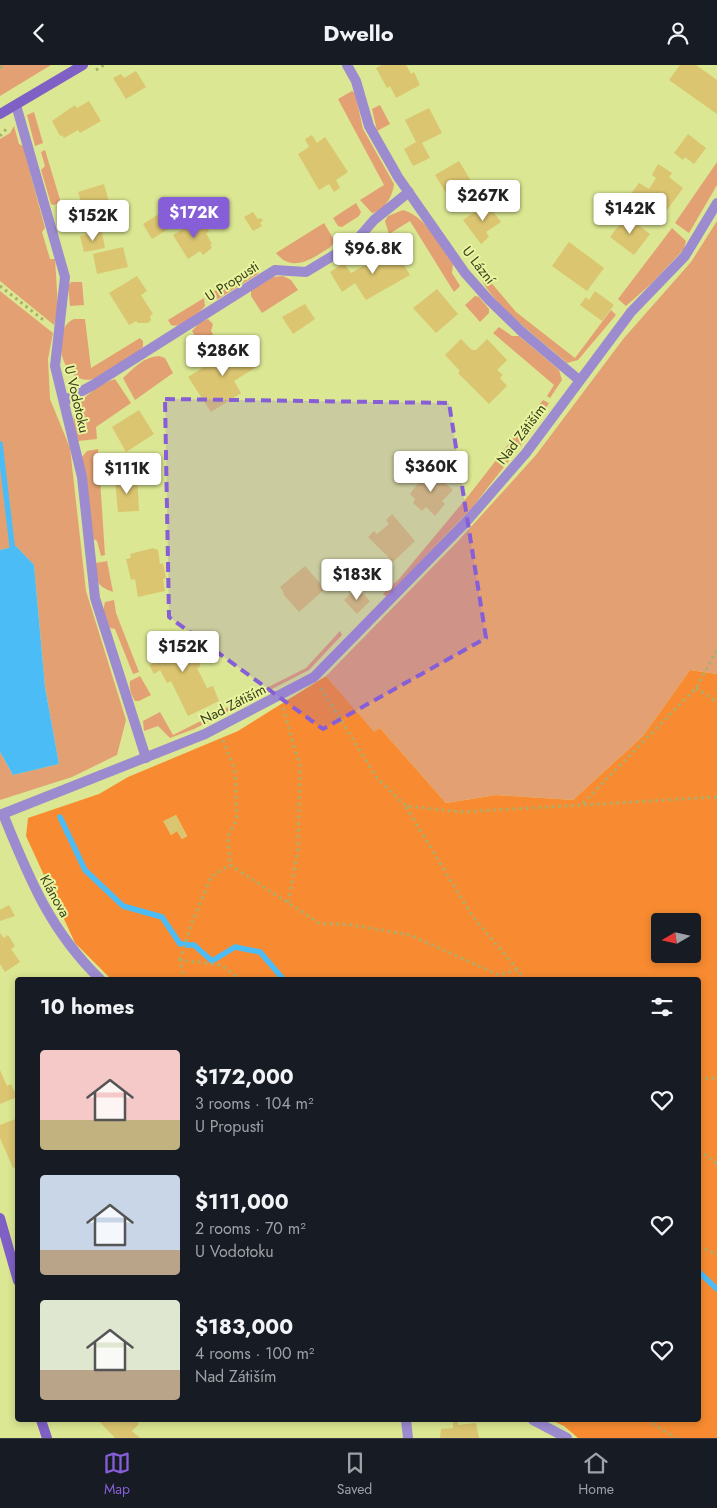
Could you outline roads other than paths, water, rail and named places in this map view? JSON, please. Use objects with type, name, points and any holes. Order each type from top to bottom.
[{"type":"street","points":[[0,114],[83,65]]},
{"type":"street","name":"U Lázní","points":[[348,65],[356,81],[369,126],[410,192],[465,273],[489,300],[579,380]]},
{"type":"street","name":"U Vodotoku","points":[[16,105],[66,277],[55,366],[64,401],[68,428],[82,477],[95,598],[146,758]]},
{"type":"street","name":"U Propusti","points":[[64,401],[93,385],[275,270],[306,273],[354,243],[374,220],[410,192]]},
{"type":"street","name":"Nad Zátiším","points":[[1,814],[146,758],[218,727],[314,677],[466,522],[526,453],[630,311],[685,256],[717,203]]},
{"type":"street","name":"Klánova","points":[[1,814],[29,878],[52,922],[83,963],[98,977]]},
{"type":"street","points":[[0,1218],[14,1250]]},
{"type":"street","points":[[42,1422],[47,1438]]},
{"type":"street","points":[[406,1422],[408,1438]]},
{"type":"street","points":[[537,1422],[567,1438]]},
{"type":"water","points":[[16,546],[34,565],[45,687],[59,764],[13,775],[0,752],[0,550]]},
{"type":"waterway","points":[[0,444],[13,553]]},
{"type":"waterway","points":[[60,817],[85,870],[123,906],[162,917],[180,944],[184,944]]},
{"type":"waterway","points":[[186,945],[194,945],[212,961],[235,947],[260,952],[281,977]]},
{"type":"waterway","points":[[701,1274],[717,1289]]}]
